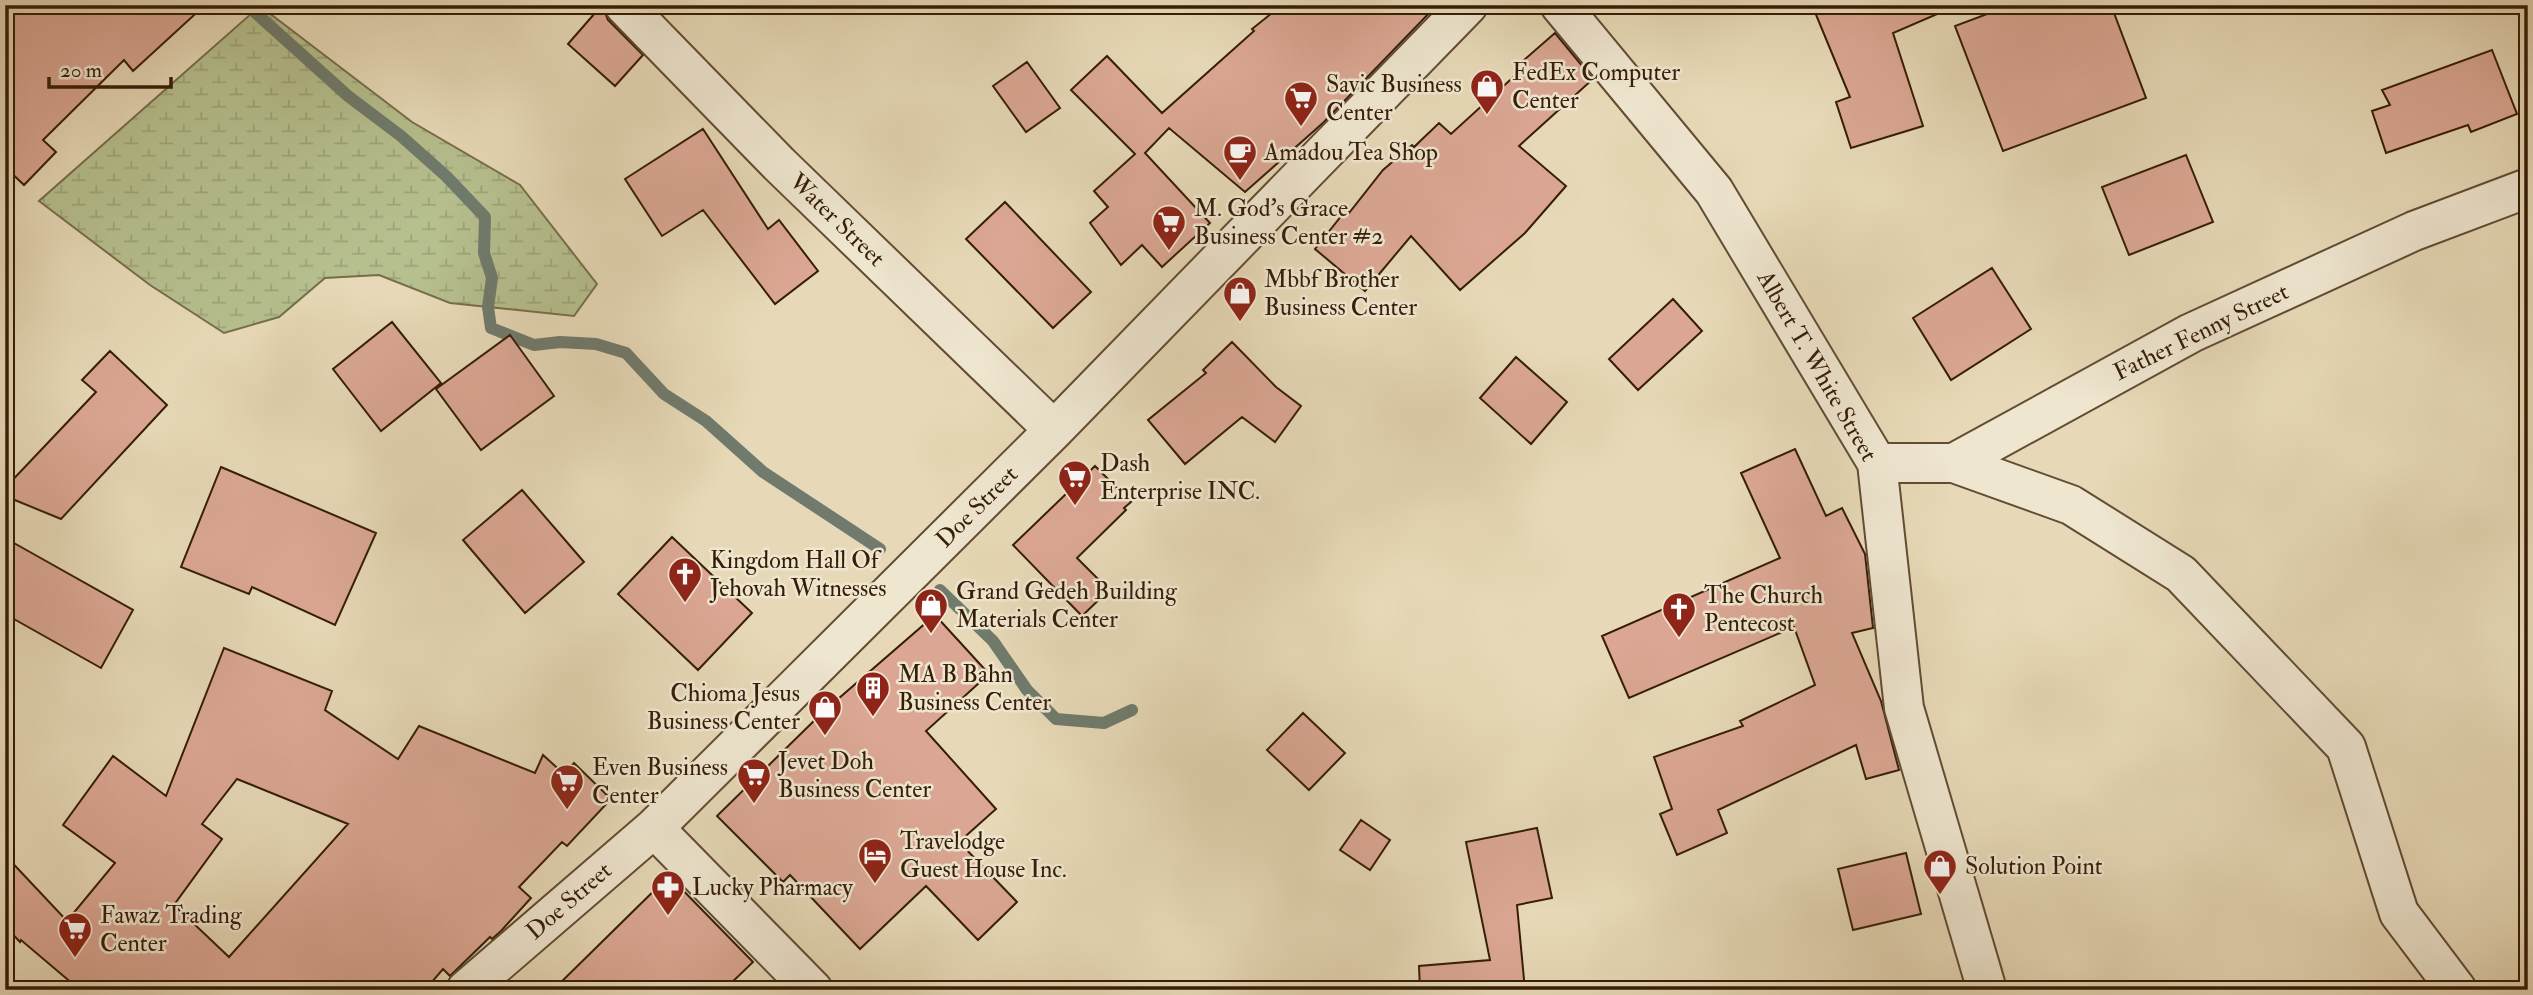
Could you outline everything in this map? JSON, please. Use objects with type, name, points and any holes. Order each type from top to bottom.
[{"type":"street","name":"Water Street","points":[[624,5],[779,164],[1054,430]]},
{"type":"street","name":"Doe Street","points":[[466,990],[654,828],[1054,430],[1468,5]]},
{"type":"street","name":"Albert T. White Street","points":[[1560,5],[1714,191],[1877,463],[1904,708],[1987,990]]},
{"type":"street","name":"Father Fenny Street","points":[[1877,463],[1954,463],[2191,333],[2414,231],[2528,188]]},
{"type":"street","points":[[1954,463],[2071,505],[2181,574],[2346,747],[2399,913],[2457,990]]},
{"type":"street","points":[[654,828],[813,990]]},
{"type":"green space","points":[[260,6],[412,122],[520,185],[597,284],[574,316],[450,303],[379,275],[325,278],[279,317],[224,333],[150,285],[39,201]]},
{"type":"building","points":[[5,5],[205,5],[133,71],[124,60],[43,140],[56,152],[24,185],[5,167]]},
{"type":"building","points":[[602,5],[608,20],[643,55],[615,86],[568,44]]},
{"type":"building","points":[[1282,5],[1437,5],[1324,122],[1245,192],[1169,128],[1145,153],[1210,223],[1162,267],[1142,245],[1121,265],[1090,223],[1108,207],[1094,191],[1135,154],[1071,90],[1107,56],[1162,113],[1254,31],[1252,29]]},
{"type":"building","points":[[1812,5],[1958,5],[1893,33],[1923,126],[1851,148],[1836,102],[1850,97]]},
{"type":"building","points":[[2011,5],[2111,5],[2146,98],[2003,151],[1955,26]]},
{"type":"building","points":[[1555,33],[1593,79],[1519,146],[1566,186],[1525,233],[1460,290],[1411,236],[1365,291],[1315,249],[1346,210],[1349,213],[1383,170],[1412,145],[1414,147],[1439,123],[1451,134],[1520,71],[1516,67]]},
{"type":"building","points":[[2492,50],[2517,114],[2471,132],[2468,125],[2386,153],[2372,111],[2390,105],[2382,90]]},
{"type":"building","points":[[1027,62],[1060,108],[1026,132],[993,86]]},
{"type":"building","points":[[703,129],[768,229],[779,220],[818,271],[775,304],[703,210],[662,236],[625,179]]},
{"type":"building","points":[[2186,155],[2213,222],[2129,255],[2102,187]]},
{"type":"building","points":[[1005,202],[1091,292],[1053,328],[966,239]]},
{"type":"building","points":[[1992,268],[2031,329],[1951,380],[1913,318]]},
{"type":"building","points":[[1673,299],[1702,331],[1638,390],[1609,359]]},
{"type":"building","points":[[392,322],[441,383],[381,431],[333,369]]},
{"type":"building","points":[[510,335],[554,396],[481,450],[436,389]]},
{"type":"building","points":[[1232,342],[1276,387],[1301,406],[1275,442],[1242,417],[1185,464],[1148,420],[1206,373],[1203,370]]},
{"type":"building","points":[[110,351],[167,405],[61,519],[5,496],[5,488],[96,392],[82,380]]},
{"type":"building","points":[[1516,357],[1567,402],[1531,444],[1480,398]]},
{"type":"building","points":[[1795,449],[1826,516],[1842,508],[1865,554],[1873,628],[1852,633],[1881,701],[1899,770],[1866,779],[1856,745],[1718,810],[1727,833],[1677,855],[1660,814],[1672,809],[1654,757],[1743,726],[1740,721],[1815,685],[1794,627],[1629,698],[1602,636],[1780,558],[1741,473]]},
{"type":"building","points":[[1095,466],[1131,502],[1077,558],[1109,590],[1082,616],[1013,545]]},
{"type":"building","points":[[221,467],[376,533],[335,625],[252,587],[249,594],[181,567]]},
{"type":"building","points":[[522,490],[584,562],[525,613],[463,540]]},
{"type":"building","name":"Kingdom Hall Of Jehovah Witnesses","points":[[672,537],[752,613],[698,670],[618,594]]},
{"type":"building","points":[[5,538],[133,610],[101,668],[5,614]]},
{"type":"building","points":[[935,615],[989,674],[926,731],[996,809],[959,842],[1017,902],[978,940],[926,886],[860,949],[790,875],[783,882],[717,816],[823,712]]},
{"type":"building","points":[[224,648],[332,691],[325,710],[398,759],[419,726],[535,773],[543,755],[564,774],[574,763],[611,799],[567,846],[562,842],[519,887],[531,898],[501,931],[492,939],[490,937],[450,976],[443,969],[425,990],[80,990],[21,940],[20,942],[5,926],[5,855],[67,921],[115,863],[63,825],[113,756],[166,796]],"holes":[[[237,779],[348,824],[229,957],[174,905],[222,839],[202,824]]]},
{"type":"building","points":[[1303,713],[1345,753],[1309,790],[1267,750]]},
{"type":"building","points":[[1361,820],[1390,840],[1370,870],[1340,850]]},
{"type":"building","points":[[1537,828],[1552,898],[1517,905],[1525,990],[1420,990],[1419,966],[1490,960],[1466,842]]},
{"type":"building","points":[[1906,853],[1921,914],[1853,930],[1838,869]]},
{"type":"building","points":[[669,876],[753,962],[724,990],[553,990]]},
{"type":"waterway","points":[[247,5],[348,96],[401,136],[446,176],[485,217],[484,253],[492,278],[488,307],[491,328],[534,345],[560,342],[596,344],[626,353],[664,394],[706,421],[763,472],[880,549]]},
{"type":"waterway","points":[[940,590],[993,641],[1027,690],[1056,719],[1104,723],[1132,710]]},
{"type":"place","name":"FedEx Computer Center","points":[[1487,116]]},
{"type":"place","name":"Savic Business Center","points":[[1301,128]]},
{"type":"place","name":"Amadou Tea Shop","points":[[1240,182]]},
{"type":"place","name":"M. God's Grace Business Center #2","points":[[1169,252]]},
{"type":"place","name":"Mbbf Brother Business Center","points":[[1240,323]]},
{"type":"place","name":"Dash Enterprise INC.","points":[[1075,507]]},
{"type":"place","name":"Kingdom Hall Of Jehovah Witnesses","points":[[685,604]]},
{"type":"place","name":"Grand Gedeh Building Materials Center","points":[[931,635]]},
{"type":"place","name":"The Church Pentecost","points":[[1679,639]]},
{"type":"place","name":"MA B Bahn Business Center","points":[[873,718]]},
{"type":"place","name":"Chioma Jesus Business Center","points":[[825,737]]},
{"type":"place","name":"Jevet Doh Business Center","points":[[754,805]]},
{"type":"place","name":"Even Business Center","points":[[567,811]]},
{"type":"place","name":"Travelodge Guest House Inc.","points":[[875,885]]},
{"type":"place","name":"Solution Point","points":[[1940,896]]},
{"type":"place","name":"Lucky Pharmacy","points":[[668,917]]},
{"type":"place","name":"Fawaz Trading Center","points":[[75,959]]}]
